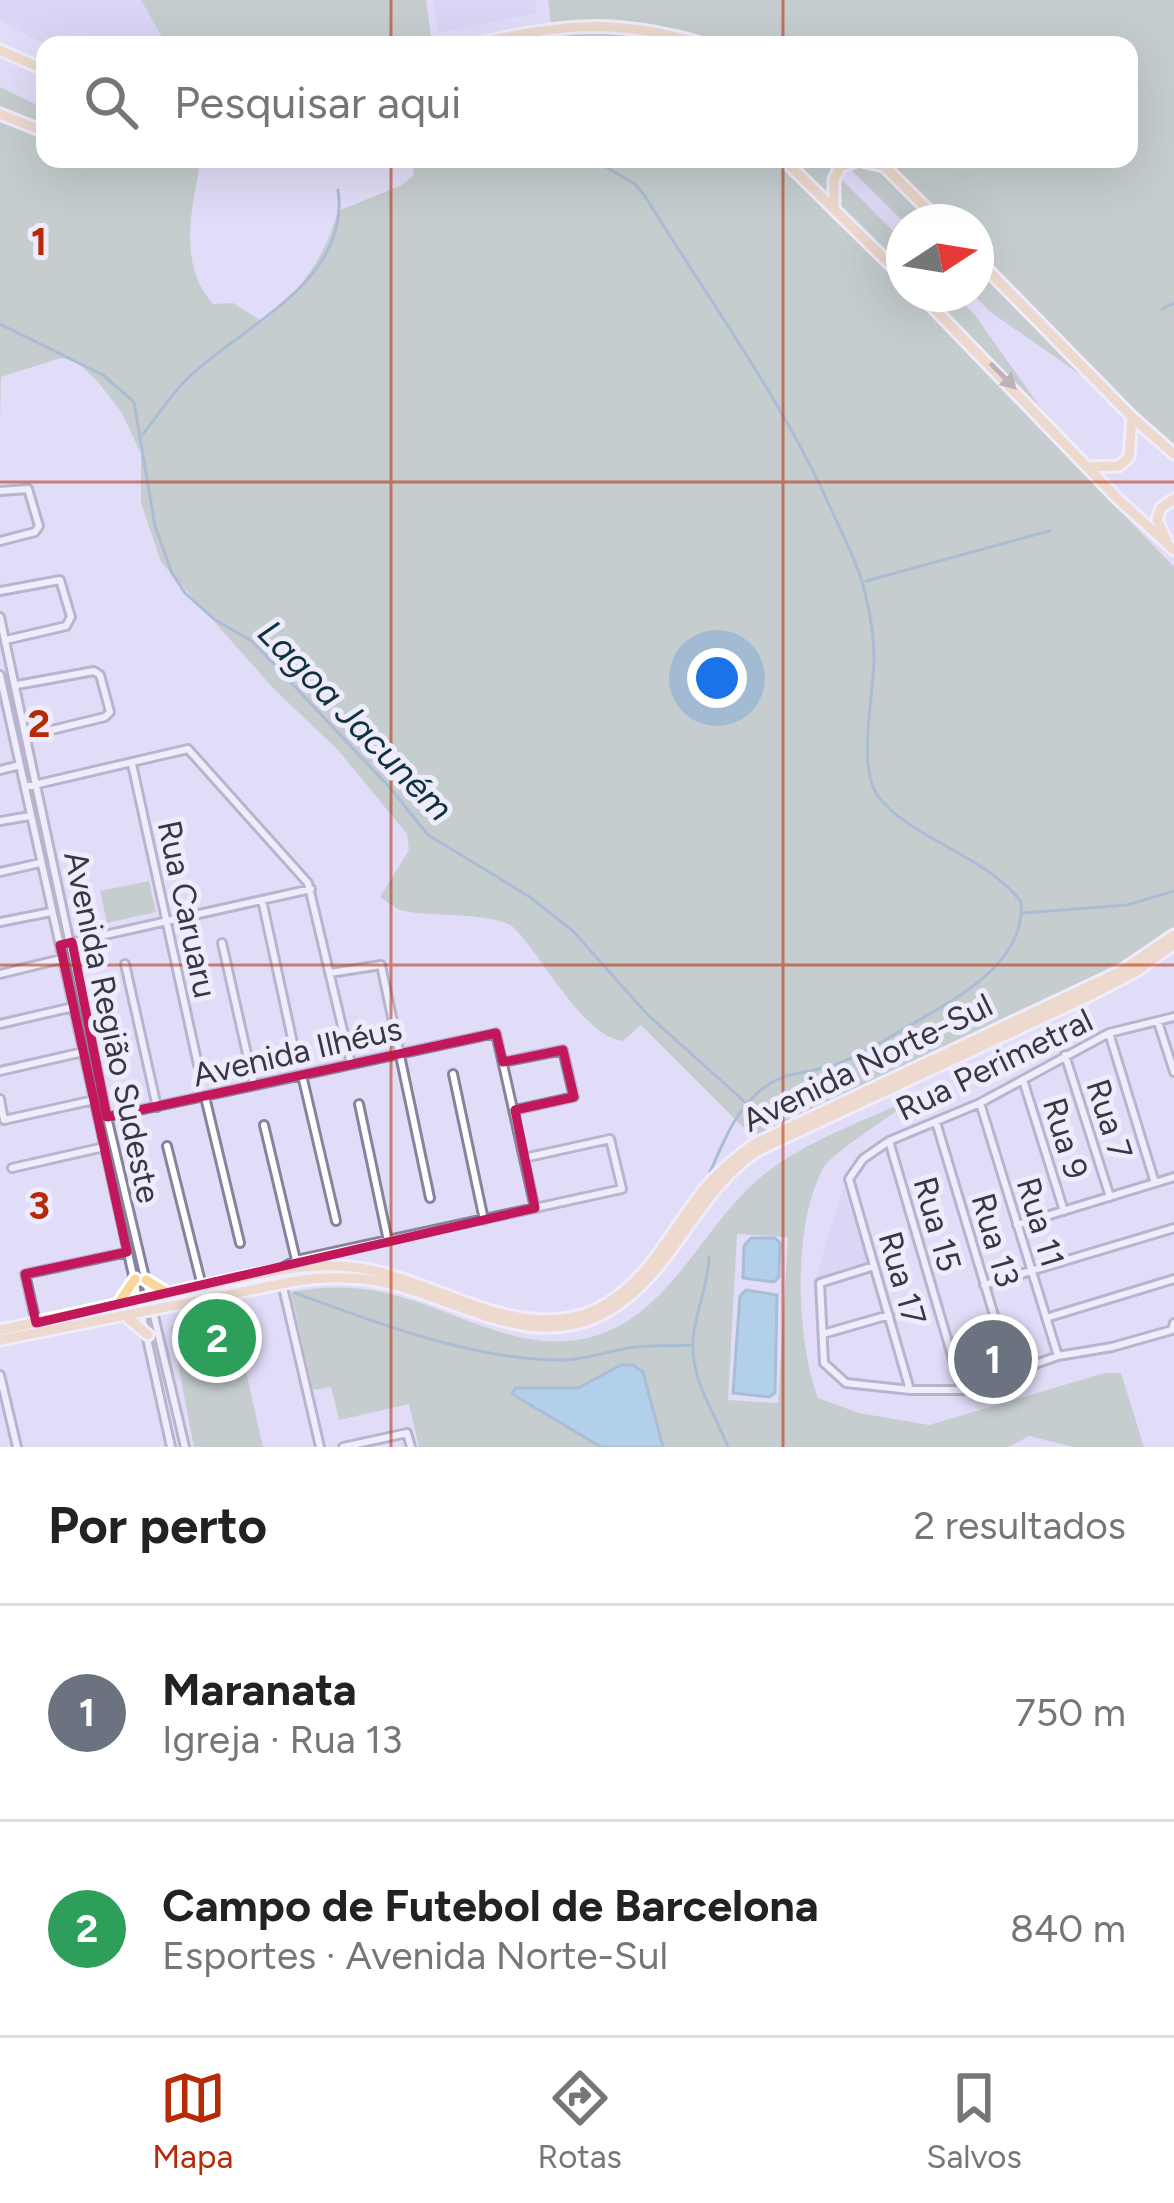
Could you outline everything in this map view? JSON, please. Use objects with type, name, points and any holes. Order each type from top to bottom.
[{"type":"main road","points":[[506,36],[577,25],[667,36]]},
{"type":"main road","points":[[0,50],[36,66]]},
{"type":"main road","points":[[0,114],[36,128]]},
{"type":"main road","points":[[792,168],[886,260]]},
{"type":"main road","points":[[834,209],[834,180],[840,168]]},
{"type":"main road","points":[[886,168],[922,204]]},
{"type":"main road","points":[[994,276],[1174,454]]},
{"type":"main road","points":[[938,312],[1174,550]]},
{"type":"main road","points":[[1088,466],[1119,466],[1129,457],[1132,417]]},
{"type":"main road","points":[[1174,499],[1161,508],[1157,520],[1174,550]]},
{"type":"main road","name":"Avenida Norte-Sul","points":[[0,1330],[279,1270],[348,1266],[414,1282],[520,1318],[554,1321],[585,1314],[631,1286],[714,1179],[754,1144],[1121,970],[1174,935]]},
{"type":"main road","name":"Avenida Norte-Sul","points":[[0,1340],[333,1277],[399,1286],[518,1326],[556,1328],[585,1322],[620,1304],[646,1282],[718,1187],[748,1156],[1087,997],[1174,944]]},
{"type":"main road","points":[[116,1305],[140,1280],[172,1292]]},
{"type":"main road","points":[[158,1325],[160,1315],[173,1307]]},
{"type":"main road","points":[[123,1316],[148,1335]]},
{"type":"street","points":[[0,491],[26,488],[38,530],[0,542]]},
{"type":"street","points":[[0,591],[58,580],[68,599],[68,625],[6,640]]},
{"type":"street","name":"Avenida Região Sudeste","points":[[0,617],[140,1280]]},
{"type":"street","points":[[16,686],[94,671],[106,691],[110,712],[105,717],[27,736]]},
{"type":"street","name":"Avenida Região Sudeste","points":[[0,675],[5,718],[20,765],[128,1252],[146,1298],[148,1335],[171,1447]]},
{"type":"street","points":[[25,787],[188,749],[311,889],[351,1064]]},
{"type":"street","name":"Rua Caruaru","points":[[131,763],[198,1065]]},
{"type":"street","points":[[0,770],[20,765]]},
{"type":"street","points":[[0,821],[30,816]]},
{"type":"street","points":[[0,872],[40,863]]},
{"type":"street","points":[[60,945],[311,889]]},
{"type":"street","points":[[262,899],[293,1043]]},
{"type":"street","points":[[0,922],[51,912]]},
{"type":"street","points":[[221,943],[254,1085]]},
{"type":"street","points":[[0,974],[62,959]]},
{"type":"street","points":[[125,964],[158,1107]]},
{"type":"street","points":[[331,973],[381,965],[430,1198]]},
{"type":"street","points":[[0,1024],[73,1007]]},
{"type":"street","name":"Rua Perimetral","points":[[849,1179],[863,1159],[889,1142],[980,1102],[1109,1033],[1174,1017]]},
{"type":"street","points":[[1158,1022],[1174,1072]]},
{"type":"street","name":"Avenida Ilhéus","points":[[107,1117],[496,1033],[502,1062]]},
{"type":"street","points":[[1109,1033],[1155,1183]]},
{"type":"street","points":[[515,1110],[574,1097],[563,1050],[502,1062],[536,1208]]},
{"type":"street","points":[[0,1071],[83,1052]]},
{"type":"street","name":"Rua 7","points":[[1065,1055],[1110,1197]]},
{"type":"street","points":[[453,1074],[484,1220]]},
{"type":"street","points":[[302,1075],[335,1221]]},
{"type":"street","name":"Rua 9","points":[[1023,1080],[1064,1211]]},
{"type":"street","points":[[205,1097],[240,1243]]},
{"type":"street","points":[[0,1099],[4,1120],[94,1100]]},
{"type":"street","name":"Rua 11","points":[[980,1102],[1058,1356]]},
{"type":"street","points":[[359,1104],[388,1241]]},
{"type":"street","name":"Rua 13","points":[[936,1122],[1011,1372]]},
{"type":"street","points":[[263,1125],[296,1260]]},
{"type":"street","points":[[320,1447],[279,1270],[296,1260],[622,1189],[610,1138],[524,1158]]},
{"type":"street","name":"Rua 15","points":[[889,1142],[962,1390]]},
{"type":"street","points":[[167,1146],[202,1286]]},
{"type":"street","points":[[12,1168],[104,1147]]},
{"type":"street","points":[[1017,1225],[1174,1177]]},
{"type":"street","name":"Rua 17","points":[[849,1179],[910,1390]]},
{"type":"street","points":[[984,1286],[1174,1228]]},
{"type":"street","points":[[36,1323],[25,1274],[128,1252]]},
{"type":"street","points":[[874,1266],[820,1283],[824,1363],[846,1383],[962,1390],[1058,1356],[1172,1330],[1174,1323]]},
{"type":"street","points":[[1046,1318],[1174,1279]]},
{"type":"street","name":"Avenida Região Sudeste","points":[[149,1312],[158,1325],[185,1447]]},
{"type":"street","points":[[822,1334],[889,1315]]},
{"type":"street","points":[[0,1375],[17,1447]]},
{"type":"street","points":[[158,1387],[172,1384]]},
{"type":"street","points":[[163,1409],[177,1406]]},
{"type":"street","points":[[0,1418],[10,1415]]},
{"type":"street","points":[[343,1447],[407,1432],[411,1447]]},
{"type":"highlighted area","points":[[72,942],[107,1117],[496,1033],[503,1062],[563,1050],[574,1097],[515,1110],[535,1208],[36,1323],[25,1274],[127,1252],[60,945]]},
{"type":"shaded area","points":[[0,0],[143,0],[164,36],[36,36],[36,40],[0,21]]},
{"type":"shaded area","points":[[433,0],[536,0],[537,13],[438,33]]},
{"type":"shaded area","points":[[843,1187],[869,1263],[816,1279],[827,1239]]},
{"type":"green space","points":[[141,0],[426,0],[431,36],[162,36]]},
{"type":"green space","points":[[548,0],[1174,0],[1174,446],[990,312],[994,204],[886,204],[849,168],[1138,168],[1138,36],[553,36]]},
{"type":"green space","points":[[0,87],[36,105],[36,168],[199,168],[190,235],[202,288],[213,304],[233,303],[263,322],[310,272],[338,211],[402,185],[414,175],[413,168],[830,168],[886,224],[886,312],[972,312],[1097,487],[1174,567],[1174,931],[1095,980],[756,1140],[641,1025],[623,1041],[593,1025],[514,928],[479,917],[404,911],[380,897],[409,850],[407,834],[338,750],[275,690],[161,562],[141,503],[141,454],[122,413],[76,361],[61,358],[1,377],[0,426]]},
{"type":"green space","points":[[149,881],[156,912],[107,923],[100,891]]},
{"type":"green space","points":[[914,1098],[830,1160],[814,1191],[806,1218],[801,1281],[805,1345],[818,1398],[859,1413],[929,1425],[1105,1373],[1121,1373],[1144,1447],[1074,1447],[1029,1436],[1009,1447],[663,1447],[647,1382],[629,1364],[577,1388],[512,1390],[513,1396],[601,1447],[419,1447],[409,1404],[339,1420],[331,1387],[313,1390],[291,1292],[373,1291],[532,1339],[577,1340],[609,1331],[660,1294],[766,1173],[819,1140]],"holes":[[[737,1234],[788,1237],[778,1403],[728,1400]]]},
{"type":"green space","points":[[231,1305],[263,1447],[194,1447],[171,1328],[181,1317]]},
{"type":"water","points":[[751,1238],[775,1238],[780,1243],[779,1277],[774,1282],[743,1278],[744,1246]]},
{"type":"water","points":[[746,1290],[777,1295],[775,1393],[769,1397],[733,1393],[740,1296]]},
{"type":"water","points":[[621,1365],[633,1365],[643,1372],[663,1447],[601,1447],[512,1394],[515,1388],[578,1388]]},
{"type":"waterway","points":[[607,168],[635,184],[645,196],[743,350],[812,468],[848,547],[863,585],[873,639],[867,746],[876,793],[906,822],[988,871],[1021,902],[1020,924],[1012,944],[984,977],[947,1004],[854,1057],[765,1087],[739,1115],[710,1172]]},
{"type":"waterway","name":"Lagoa Jacuném","points":[[143,434],[189,377],[293,295],[313,273],[338,221],[338,190]]},
{"type":"waterway","points":[[1162,309],[1174,303]]},
{"type":"waterway","name":"Lagoa Jacuném","points":[[0,324],[103,375],[134,402],[155,526],[172,573],[185,593],[214,619],[253,642],[428,835],[530,897],[573,931],[647,1014],[746,1103]]},
{"type":"waterway","points":[[866,581],[1049,531]]},
{"type":"waterway","points":[[1022,913],[1127,905],[1174,891]]},
{"type":"waterway","name":"Lagoa Jacuném","points":[[709,1257],[694,1331],[694,1363],[728,1447]]},
{"type":"waterway","points":[[295,1293],[427,1338],[530,1359],[564,1360],[628,1348],[693,1345]]},
{"type":"place","name":"Campo de Futebol de Barcelona","points":[[217,1338]]},
{"type":"place","name":"Maranata","points":[[993,1359]]}]
